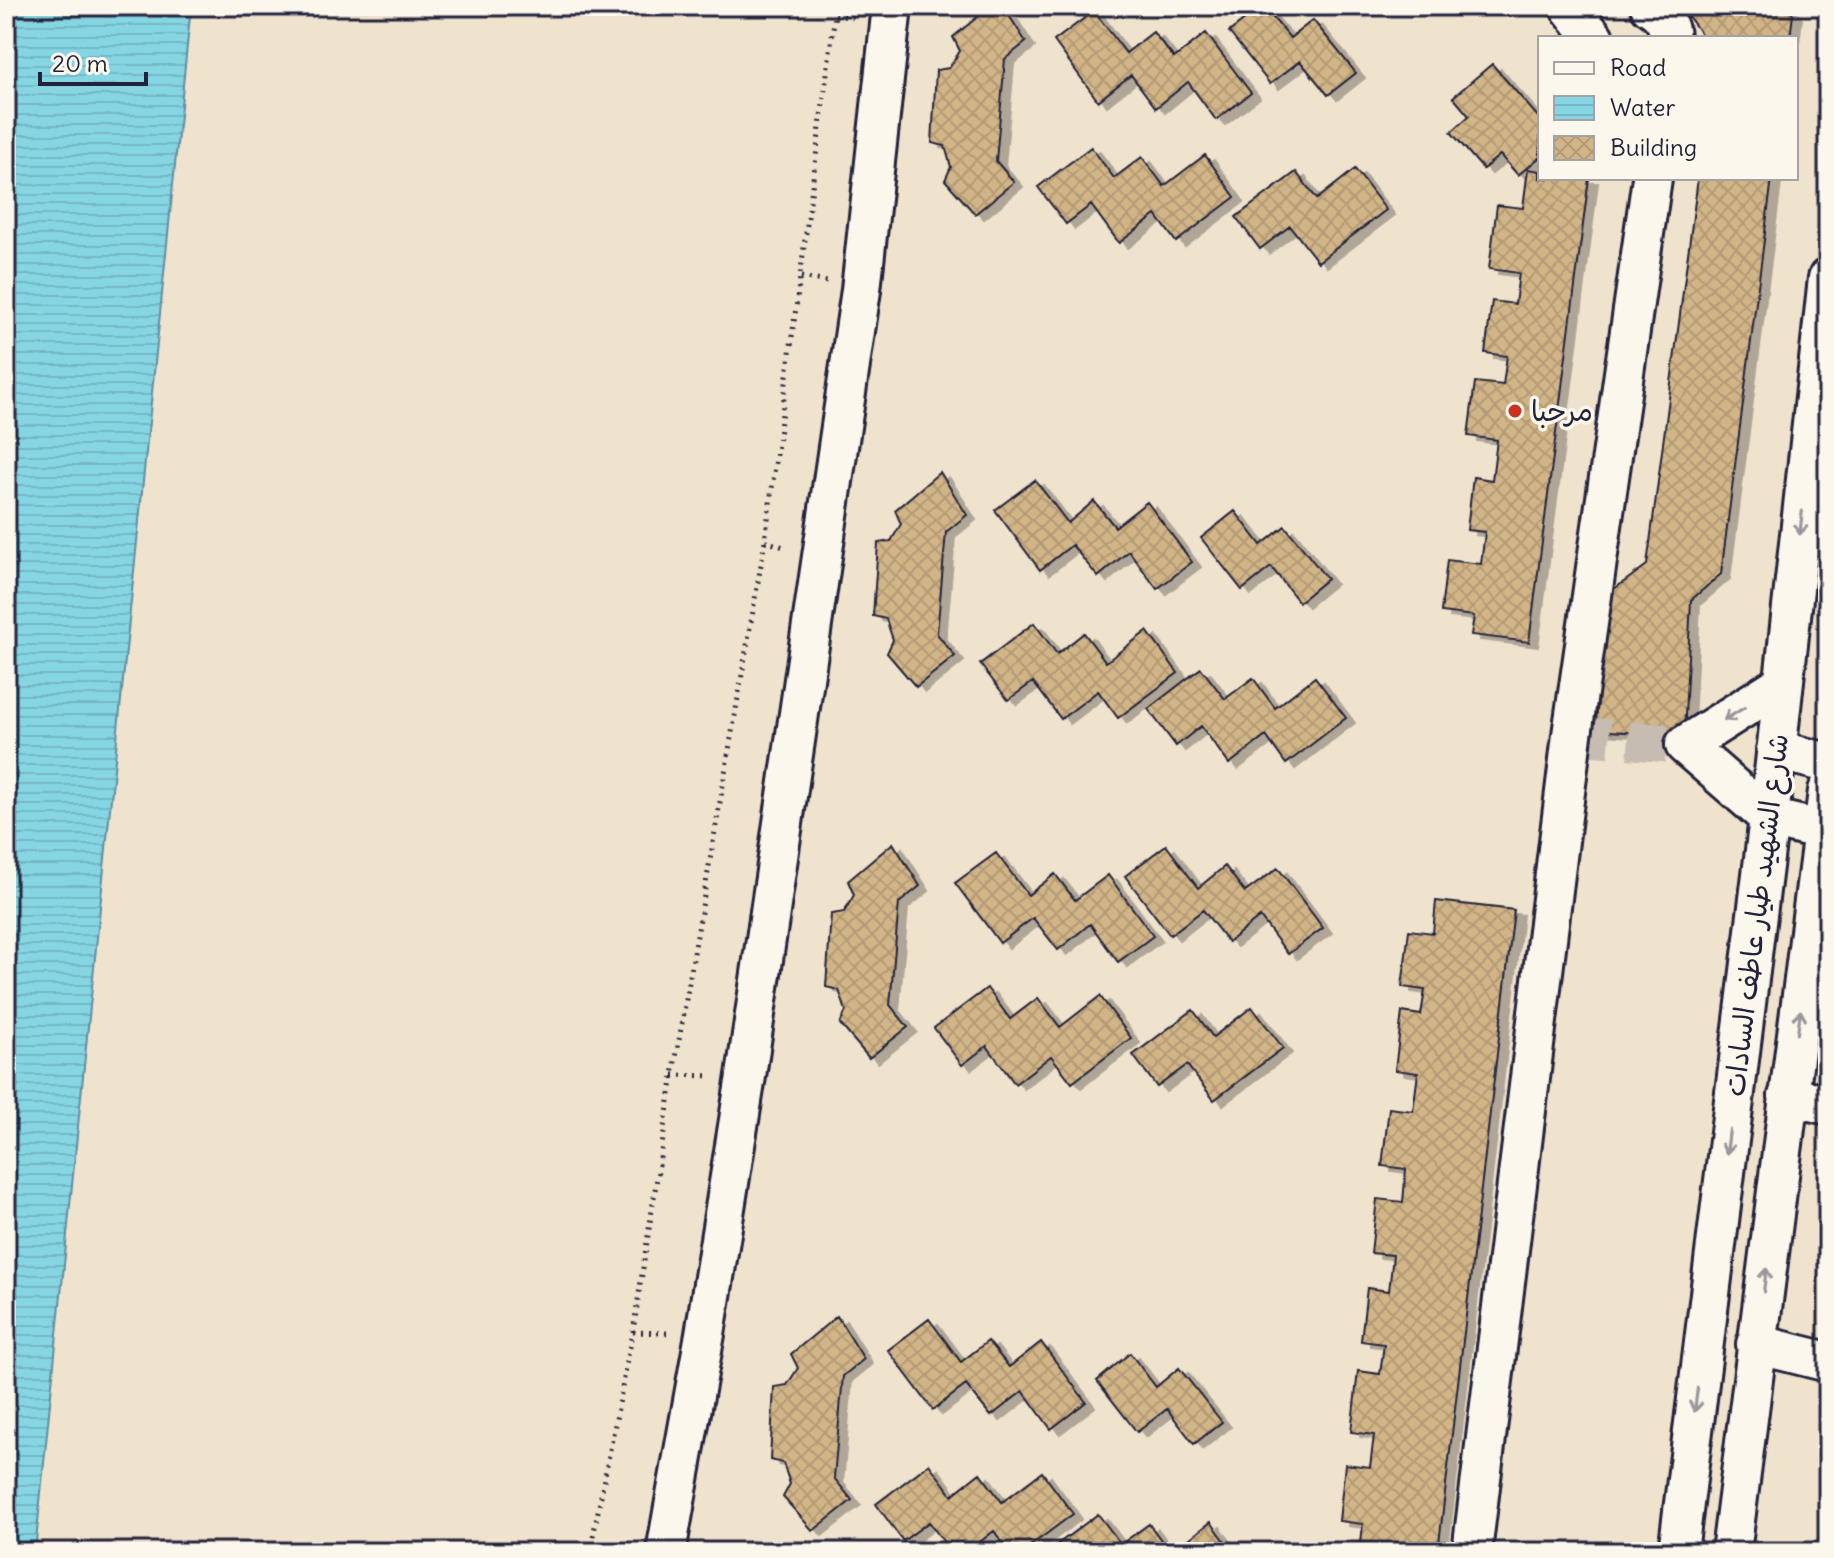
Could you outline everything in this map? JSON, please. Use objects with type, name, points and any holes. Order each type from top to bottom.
[{"type":"street","points":[[666,1552],[746,1076],[859,306],[892,6]]},
{"type":"street","points":[[1569,6],[1592,36]]},
{"type":"street","points":[[1650,6],[1658,10],[1670,30],[1670,36]]},
{"type":"street","points":[[1472,1552],[1572,735],[1652,180]]},
{"type":"street","name":"شارع الشهيد طيار عاطف السادات","points":[[1678,1552],[1769,818],[1828,278]]},
{"type":"street","points":[[1783,683],[1685,745],[1769,818],[1826,831]]},
{"type":"street","points":[[1776,750],[1828,763]]},
{"type":"street","name":"شارع الشهيد طيار عاطف السادات","points":[[1731,1552],[1788,1096],[1826,831],[1828,791]]},
{"type":"street","points":[[1788,1096],[1828,1105]]},
{"type":"street","points":[[1756,1344],[1828,1362]]},
{"type":"path","points":[[590,1552],[633,1332],[765,541],[836,6]]},
{"type":"water","points":[[6,6],[191,6],[35,1552],[6,1552]]},
{"type":"building","points":[[991,6],[1003,6],[1026,42],[1005,59],[996,161],[1014,182],[975,214],[945,180],[951,167],[945,146],[932,143],[936,70],[949,68],[960,51],[953,37]]},
{"type":"building","points":[[1263,6],[1290,38],[1313,20],[1356,73],[1328,95],[1300,61],[1270,84],[1229,32]]},
{"type":"building","points":[[1681,6],[1785,6],[1793,14],[1790,36],[1703,36]]},
{"type":"building","points":[[1094,11],[1126,53],[1153,32],[1174,58],[1206,33],[1251,93],[1216,120],[1188,82],[1156,108],[1131,75],[1098,101],[1054,41]]},
{"type":"building","points":[[1492,64],[1538,117],[1538,159],[1518,175],[1500,155],[1483,169],[1451,132],[1469,116],[1453,97]]},
{"type":"building","points":[[1091,147],[1114,178],[1142,157],[1164,186],[1205,155],[1235,197],[1176,242],[1156,215],[1119,243],[1091,205],[1066,224],[1038,187]]},
{"type":"building","points":[[1355,169],[1386,210],[1318,262],[1290,226],[1260,249],[1236,217],[1296,172],[1317,199]]},
{"type":"building","name":"مرحبا","points":[[1528,169],[1538,171],[1538,180],[1589,180],[1529,642],[1471,635],[1474,616],[1441,612],[1447,560],[1481,564],[1485,532],[1467,530],[1473,477],[1492,480],[1497,440],[1468,436],[1475,382],[1503,385],[1507,356],[1485,353],[1492,301],[1515,304],[1519,273],[1489,269],[1497,205],[1523,208]]},
{"type":"building","points":[[1698,180],[1772,180],[1721,574],[1691,600],[1684,736],[1595,730],[1610,592],[1647,565]]},
{"type":"building","points":[[940,472],[967,515],[946,532],[937,634],[955,656],[916,687],[887,653],[893,640],[886,619],[873,616],[878,543],[891,541],[901,524],[895,510]]},
{"type":"building","points":[[1035,480],[1068,523],[1094,501],[1115,527],[1147,502],[1192,562],[1157,589],[1129,551],[1098,577],[1072,545],[1040,570],[995,510]]},
{"type":"building","points":[[1235,511],[1261,545],[1285,526],[1327,579],[1299,602],[1271,567],[1242,590],[1201,538]]},
{"type":"building","points":[[1034,623],[1057,654],[1084,633],[1106,662],[1147,631],[1178,673],[1118,718],[1098,691],[1061,719],[1033,682],[1008,700],[980,664]]},
{"type":"building","points":[[1201,668],[1225,699],[1253,678],[1275,708],[1315,677],[1346,718],[1286,764],[1266,736],[1229,764],[1201,726],[1176,746],[1148,709]]},
{"type":"building","points":[[893,843],[920,886],[899,903],[890,1005],[908,1027],[869,1058],[840,1024],[846,1011],[839,990],[826,987],[831,914],[844,912],[854,895],[848,881]]},
{"type":"building","points":[[1166,845],[1198,888],[1225,866],[1245,892],[1278,868],[1323,928],[1288,954],[1260,917],[1228,942],[1203,910],[1170,935],[1125,876]]},
{"type":"building","points":[[996,853],[1028,895],[1055,874],[1075,900],[1108,875],[1153,936],[1118,962],[1090,924],[1058,950],[1033,918],[1000,943],[955,883]]},
{"type":"building","points":[[1436,901],[1514,910],[1438,1552],[1360,1552],[1363,1524],[1339,1521],[1345,1464],[1370,1467],[1374,1435],[1351,1432],[1358,1371],[1380,1374],[1384,1344],[1361,1341],[1367,1288],[1389,1291],[1393,1255],[1371,1253],[1377,1199],[1403,1202],[1406,1169],[1382,1166],[1389,1108],[1413,1111],[1418,1073],[1395,1070],[1402,1012],[1421,1015],[1425,990],[1402,987],[1409,930],[1433,933]]},
{"type":"building","points":[[987,988],[1010,1019],[1038,998],[1060,1027],[1100,996],[1131,1038],[1072,1083],[1051,1056],[1015,1084],[987,1046],[962,1065],[934,1028]]},
{"type":"building","points":[[1828,996],[1828,1063],[1816,1061]]},
{"type":"building","points":[[1252,1007],[1283,1048],[1214,1100],[1187,1065],[1157,1087],[1133,1055],[1193,1010],[1213,1037]]},
{"type":"building","points":[[837,1316],[864,1359],[843,1376],[834,1478],[852,1500],[813,1531],[783,1497],[790,1484],[783,1463],[770,1460],[774,1387],[787,1385],[798,1368],[791,1354]]},
{"type":"building","points":[[929,1319],[961,1362],[988,1341],[1009,1367],[1041,1342],[1086,1402],[1051,1429],[1023,1391],[991,1416],[966,1385],[933,1410],[888,1350]]},
{"type":"building","points":[[1130,1353],[1156,1387],[1179,1368],[1222,1422],[1194,1444],[1167,1409],[1137,1432],[1097,1381]]},
{"type":"building","points":[[929,1464],[952,1495],[980,1473],[1002,1502],[1042,1472],[1073,1514],[1022,1552],[1009,1552],[994,1531],[967,1552],[951,1552],[929,1522],[903,1541],[876,1504]]},
{"type":"building","points":[[1098,1514],[1121,1544],[1149,1524],[1170,1552],[1047,1552]]},
{"type":"building","points":[[1211,1522],[1233,1552],[1172,1552]]},
{"type":"tunnel","points":[[1572,735],[1685,745]]},
{"type":"place","name":"مرحبا","points":[[1515,411]]}]
